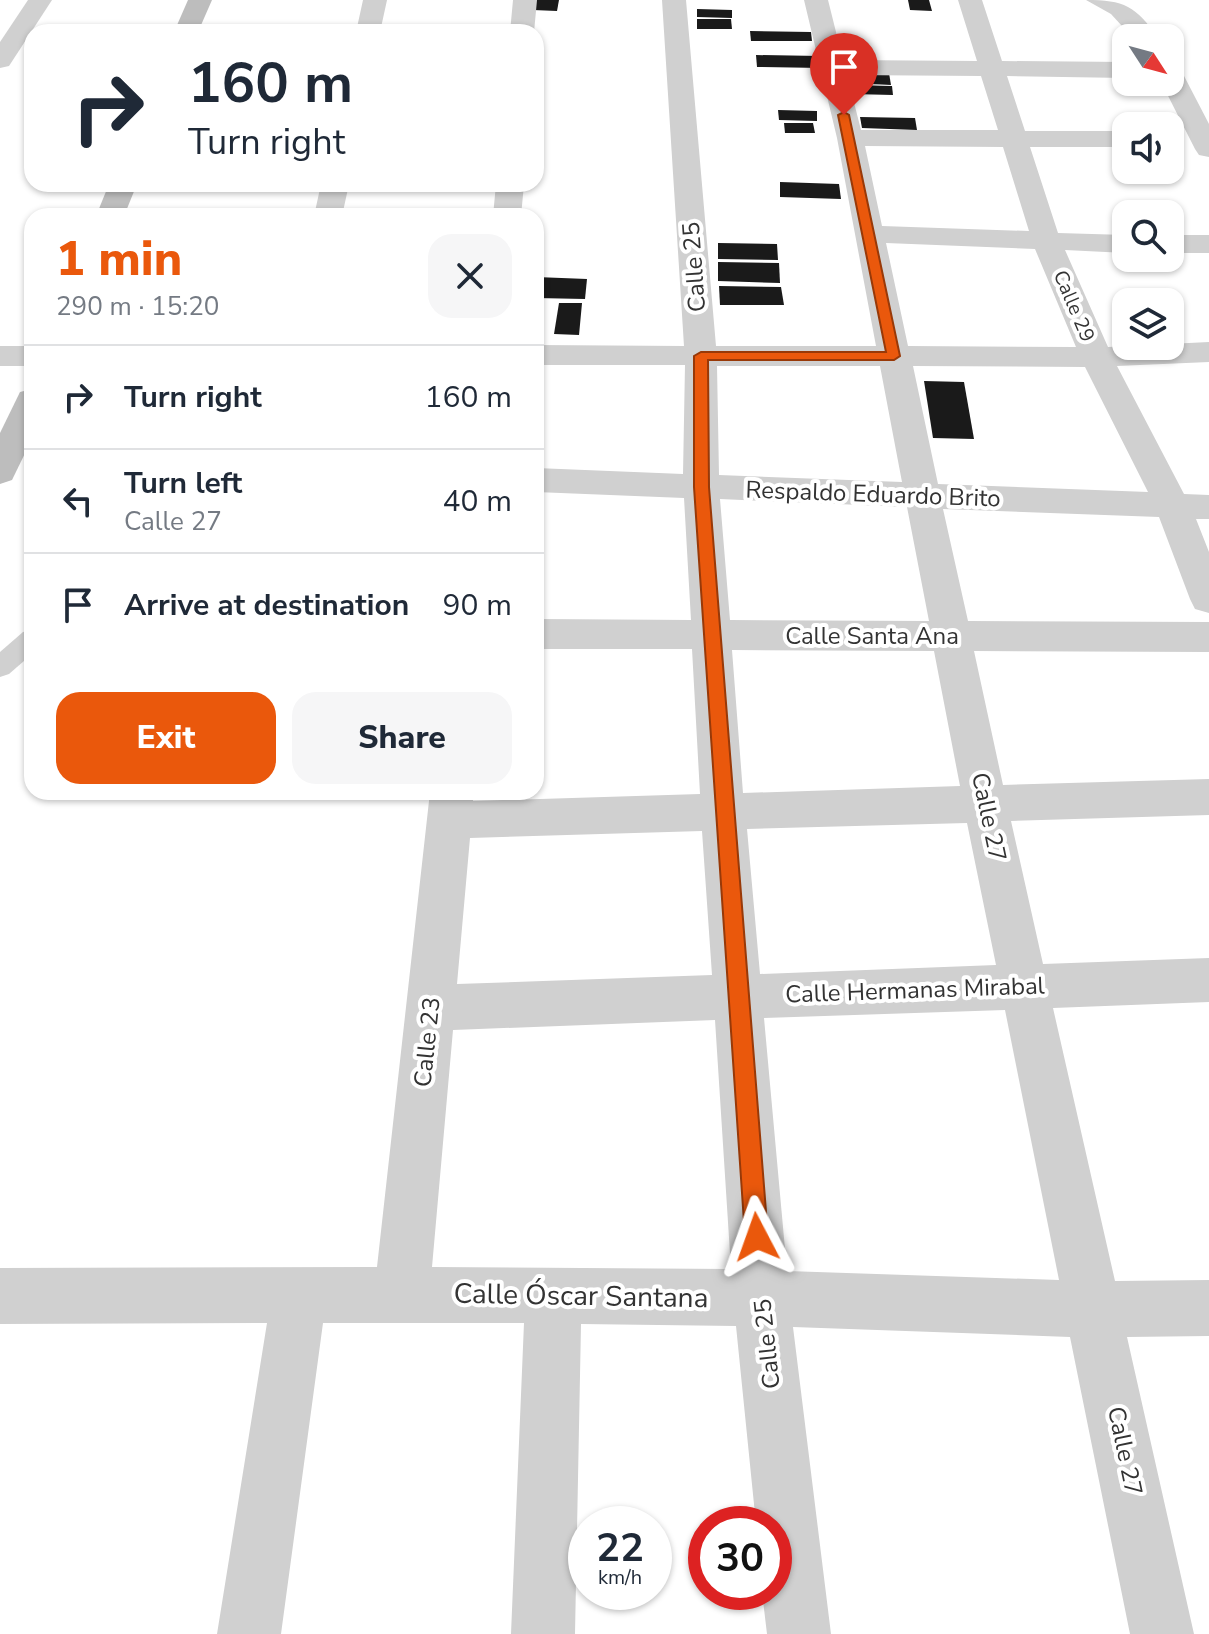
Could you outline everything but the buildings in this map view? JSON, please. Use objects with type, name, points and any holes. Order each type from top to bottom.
[{"type":"street","points":[[24,24],[40,0]]},
{"type":"street","points":[[190,24],[200,0]]},
{"type":"street","points":[[370,24],[375,0]]},
{"type":"street","points":[[523,24],[525,0]]},
{"type":"street","name":"Calle 25","points":[[674,0],[701,356],[701,487],[723,811],[761,1298],[799,1634]]},
{"type":"street","name":"Calle 27","points":[[816,0],[850,138],[985,803],[1096,1312],[1162,1634]]},
{"type":"street","name":"Calle 29","points":[[970,0],[1047,243],[1096,357],[1172,505],[1209,599]]},
{"type":"street","points":[[1098,0],[1119,9],[1133,24]]},
{"type":"street","points":[[0,61],[24,24]]},
{"type":"street","points":[[832,67],[1112,70]]},
{"type":"street","points":[[1184,84],[1207,142],[1184,140]]},
{"type":"street","points":[[850,138],[1112,139]]},
{"type":"street","points":[[870,234],[1112,244]]},
{"type":"street","points":[[1184,244],[1209,244]]},
{"type":"street","points":[[544,355],[1096,357],[1209,352]]},
{"type":"street","points":[[0,356],[24,356]]},
{"type":"street","points":[[0,472],[24,418]]},
{"type":"street","name":"Respaldo Eduardo Brito","points":[[544,480],[1209,507]]},
{"type":"street","name":"Calle Santa Ana","points":[[544,634],[1209,637]]},
{"type":"street","points":[[450,806],[723,811],[1209,797]]},
{"type":"street","name":"Calle 23","points":[[402,1293],[450,806]]},
{"type":"street","name":"Calle Hermanas Mirabal","points":[[430,1008],[1209,980]]},
{"type":"street","name":"Calle Óscar Santana","points":[[0,1296],[402,1293],[761,1298],[1096,1312],[1209,1308]]},
{"type":"street","points":[[249,1634],[299,1296]]},
{"type":"street","points":[[543,1634],[553,1297]]},
{"type":"lane","points":[[0,667],[24,646]]},
{"type":"route","points":[[757,1237],[701,487],[701,356],[894,356],[844,115]]}]
